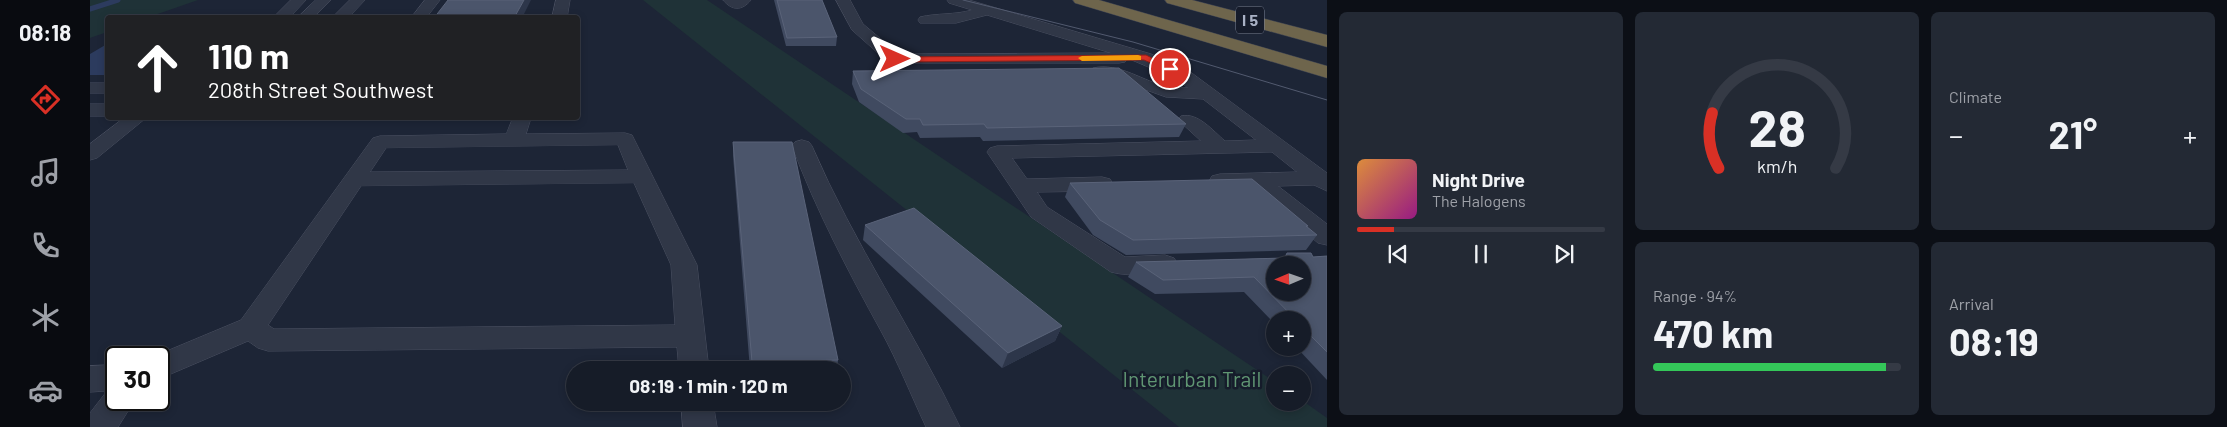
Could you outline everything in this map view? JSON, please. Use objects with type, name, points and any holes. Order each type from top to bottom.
[{"type":"highway","name":"I 5","points":[[1073,0],[1327,72]]},
{"type":"highway","points":[[1081,0],[1145,19]]},
{"type":"highway","name":"I 5","points":[[1173,0],[1327,41]]},
{"type":"street","points":[[283,15],[299,0]]},
{"type":"street","points":[[307,15],[324,0]]},
{"type":"street","points":[[342,15],[358,0]]},
{"type":"street","points":[[420,15],[433,0]]},
{"type":"street","points":[[560,15],[563,0]]},
{"type":"street","points":[[730,0],[737,5],[744,0]]},
{"type":"street","points":[[842,0],[857,27],[895,59],[1146,58]]},
{"type":"street","points":[[954,0],[985,11],[1146,58],[1183,75],[1277,146],[1322,177]]},
{"type":"street","points":[[925,20],[956,19],[985,11]]},
{"type":"street","points":[[936,47],[1066,45],[1090,42]]},
{"type":"street","points":[[1008,58],[1023,76]]},
{"type":"street","points":[[1062,58],[1076,72],[1118,74],[1154,89],[1177,94],[1209,94]]},
{"type":"street","points":[[963,59],[977,77]]},
{"type":"street","points":[[90,88],[105,88]]},
{"type":"street","points":[[90,154],[133,120]]},
{"type":"street","points":[[1188,120],[1220,147]]},
{"type":"street","points":[[170,362],[251,328],[380,142],[518,129],[626,139],[684,266],[693,361]]},
{"type":"street","points":[[802,146],[818,186],[878,303],[894,328],[943,427]]},
{"type":"street","points":[[1189,264],[1120,266],[1039,212],[997,152],[1277,146]]},
{"type":"street","points":[[354,179],[643,176]]},
{"type":"street","points":[[1198,181],[1322,177]]},
{"type":"street","points":[[1258,180],[1327,237]]},
{"type":"street","points":[[1021,186],[1120,184]]},
{"type":"street","points":[[251,328],[268,340],[690,336]]},
{"type":"street","points":[[90,379],[105,378]]},
{"type":"street","points":[[99,427],[110,411]]},
{"type":"street","points":[[698,411],[700,427]]},
{"type":"green space","points":[[90,0],[198,0],[155,15],[105,15],[105,33],[90,38]]},
{"type":"green space","name":"Interurban Trail","points":[[643,0],[707,0],[1266,376],[1266,411],[1311,411],[1311,407],[1327,418],[1327,427],[1179,427]]},
{"type":"water","points":[[105,45],[105,75],[90,75],[90,54]]},
{"type":"building","points":[[448,0],[524,0],[516,15],[436,15]]},
{"type":"building","points":[[777,0],[822,0],[837,37],[787,38]]},
{"type":"building","points":[[1119,68],[1186,124],[987,128],[984,124],[923,125],[920,119],[906,119],[861,89],[853,71]]},
{"type":"building","points":[[733,142],[792,142],[838,360],[752,361]]},
{"type":"building","points":[[1252,179],[1317,235],[1133,240],[1100,220],[1070,183]]},
{"type":"building","points":[[914,208],[1062,326],[1008,353],[865,225]]},
{"type":"building","points":[[1287,253],[1311,253],[1313,257],[1327,256],[1327,352],[1311,336],[1311,311],[1287,311],[1277,301],[1311,301],[1311,256],[1286,256]]},
{"type":"building","points":[[1266,259],[1266,289],[1254,277],[1163,280],[1136,262]]},
{"type":"waterway","points":[[90,9],[118,0]]},
{"type":"tram line","points":[[963,0],[1133,42],[1327,100]]},
{"type":"slow traffic","points":[[1082,58],[1138,58]]},
{"type":"route","points":[[895,59],[1146,58],[1170,69]]}]
